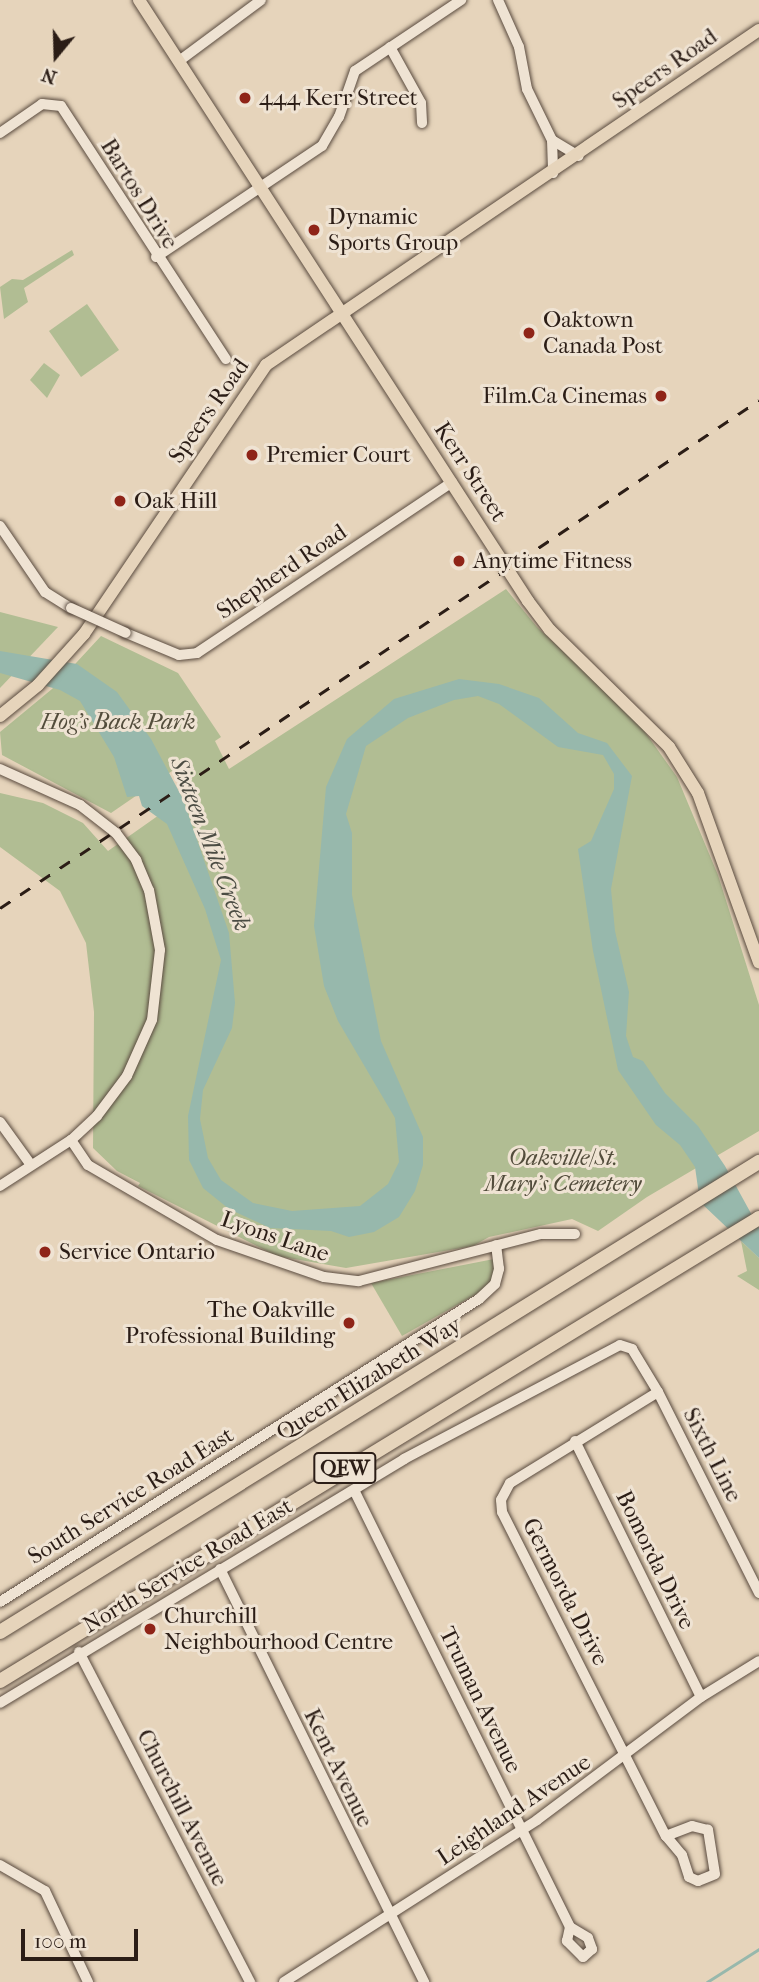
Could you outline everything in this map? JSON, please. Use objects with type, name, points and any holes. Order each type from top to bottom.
[{"type":"highway","name":"Queen Elizabeth Way","points":[[0,1632],[759,1162]]},
{"type":"highway","name":"QEW","points":[[0,1681],[269,1513],[694,1260],[759,1218]]},
{"type":"main road","name":"Kerr Street","points":[[139,0],[550,630],[669,747],[702,804],[758,957]]},
{"type":"main road","name":"Speers Road","points":[[0,716],[46,677],[83,634],[251,383],[286,348],[579,156],[759,30]]},
{"type":"street","points":[[178,61],[261,0]]},
{"type":"street","points":[[156,257],[322,146],[339,117],[355,71],[461,0]]},
{"type":"street","points":[[498,0],[519,47],[527,89],[552,140],[553,173]]},
{"type":"street","points":[[390,47],[421,103],[422,123]]},
{"type":"street","name":"Bartos Drive","points":[[0,133],[42,104],[61,106],[156,257],[226,359]]},
{"type":"street","points":[[552,140],[579,156]]},
{"type":"street","name":"Shepherd Road","points":[[0,526],[4,538],[45,592],[71,608],[179,655],[197,653],[452,482]]},
{"type":"street","points":[[0,769],[90,811],[116,833],[141,872],[158,929],[157,1000],[140,1052],[108,1102],[71,1140],[0,1186]]},
{"type":"street","points":[[0,1122],[31,1166]]},
{"type":"street","name":"Lyons Lane","points":[[71,1140],[88,1165],[217,1240],[324,1277],[359,1280],[555,1231],[575,1234]]},
{"type":"street","name":"South Service Road East","points":[[0,1602],[479,1298],[495,1284],[499,1269],[496,1245]]},
{"type":"street","name":"Sixth Line","points":[[620,1345],[632,1349],[658,1392],[759,1593]]},
{"type":"street","name":"North Service Road East","points":[[0,1703],[79,1652],[404,1459],[620,1345]]},
{"type":"street","name":"Germorda Drive","points":[[658,1392],[510,1483],[502,1500],[502,1512],[666,1836],[682,1855],[690,1877],[698,1881],[715,1874],[708,1830],[692,1826],[666,1836]]},
{"type":"street","name":"Bomorda Drive","points":[[575,1441],[701,1697]]},
{"type":"street","name":"Truman Avenue","points":[[354,1490],[570,1927]]},
{"type":"street","name":"Kent Avenue","points":[[220,1569],[388,1915],[424,1982]]},
{"type":"street","name":"Churchill Avenue","points":[[79,1652],[250,1982]]},
{"type":"street","name":"Leighland Avenue","points":[[284,1982],[523,1830],[627,1755],[701,1697],[759,1661]]},
{"type":"street","points":[[0,1864],[45,1891],[88,1982]]},
{"type":"green space","points":[[72,250],[74,255],[24,288],[28,302],[4,319],[0,287],[12,279],[23,280]]},
{"type":"green space","points":[[87,304],[119,350],[81,377],[49,331]]},
{"type":"green space","points":[[44,363],[60,375],[47,398],[30,380]]},
{"type":"green space","points":[[506,589],[537,627],[635,718],[677,777],[718,875],[759,1005],[759,1131],[647,1197],[598,1231],[572,1219],[489,1237],[473,1246],[346,1268],[277,1256],[138,1186],[140,1183],[117,1171],[93,1148],[94,1012],[86,943],[60,891],[0,847],[0,793],[43,803],[83,823],[108,851],[186,796],[175,769],[111,813],[2,755],[0,732],[52,689],[101,636],[178,673],[221,737],[215,741],[229,769]]},
{"type":"green space","points":[[0,612],[58,627],[0,688]]},
{"type":"green space","points":[[741,1241],[759,1258],[759,1290],[737,1276],[747,1271]]},
{"type":"green space","points":[[494,1259],[495,1273],[487,1288],[402,1336],[371,1283]]},
{"type":"water","name":"Sixteen Mile Creek","points":[[0,651],[77,664],[117,692],[151,739],[183,799],[229,933],[235,1003],[232,1028],[203,1090],[200,1119],[208,1158],[221,1180],[253,1203],[292,1211],[360,1206],[388,1184],[399,1162],[395,1118],[338,1021],[324,986],[314,926],[326,787],[347,739],[394,699],[459,679],[499,684],[539,698],[578,733],[607,743],[632,776],[611,889],[615,931],[629,992],[626,1036],[633,1057],[643,1061],[665,1093],[698,1126],[725,1166],[759,1228],[759,1258],[700,1202],[695,1167],[680,1145],[656,1125],[618,1070],[593,951],[578,849],[591,841],[614,789],[614,774],[603,755],[558,747],[499,704],[478,696],[454,700],[408,718],[366,746],[346,814],[352,833],[352,895],[381,1041],[423,1137],[423,1165],[415,1191],[399,1217],[374,1232],[349,1237],[331,1231],[270,1228],[229,1209],[203,1188],[189,1160],[188,1116],[221,960],[205,909],[167,824],[142,806],[139,796],[127,797],[114,757],[80,701],[60,690],[0,673]]},
{"type":"waterway","points":[[707,1982],[759,1949]]},
{"type":"railway","points":[[0,908],[759,400]]},
{"type":"place","name":"444 Kerr Street","points":[[245,98]]},
{"type":"place","name":"Dynamic Sports Group","points":[[314,230]]},
{"type":"place","name":"Oaktown Canada Post","points":[[529,333]]},
{"type":"place","name":"Film.Ca Cinemas","points":[[661,396]]},
{"type":"place","name":"Premier Court","points":[[252,455]]},
{"type":"place","name":"Oak Hill","points":[[120,501]]},
{"type":"place","name":"Anytime Fitness","points":[[459,561]]},
{"type":"place","name":"Service Ontario","points":[[45,1252]]},
{"type":"place","name":"The Oakville Professional Building","points":[[349,1323]]},
{"type":"place","name":"Churchill Neighbourhood Centre","points":[[150,1629]]},
{"type":"park label","name":"Hog's Back Park","points":[[118,722]]},
{"type":"park label","name":"Oakville/St. Mary's Cemetery","points":[[563,1171]]}]
